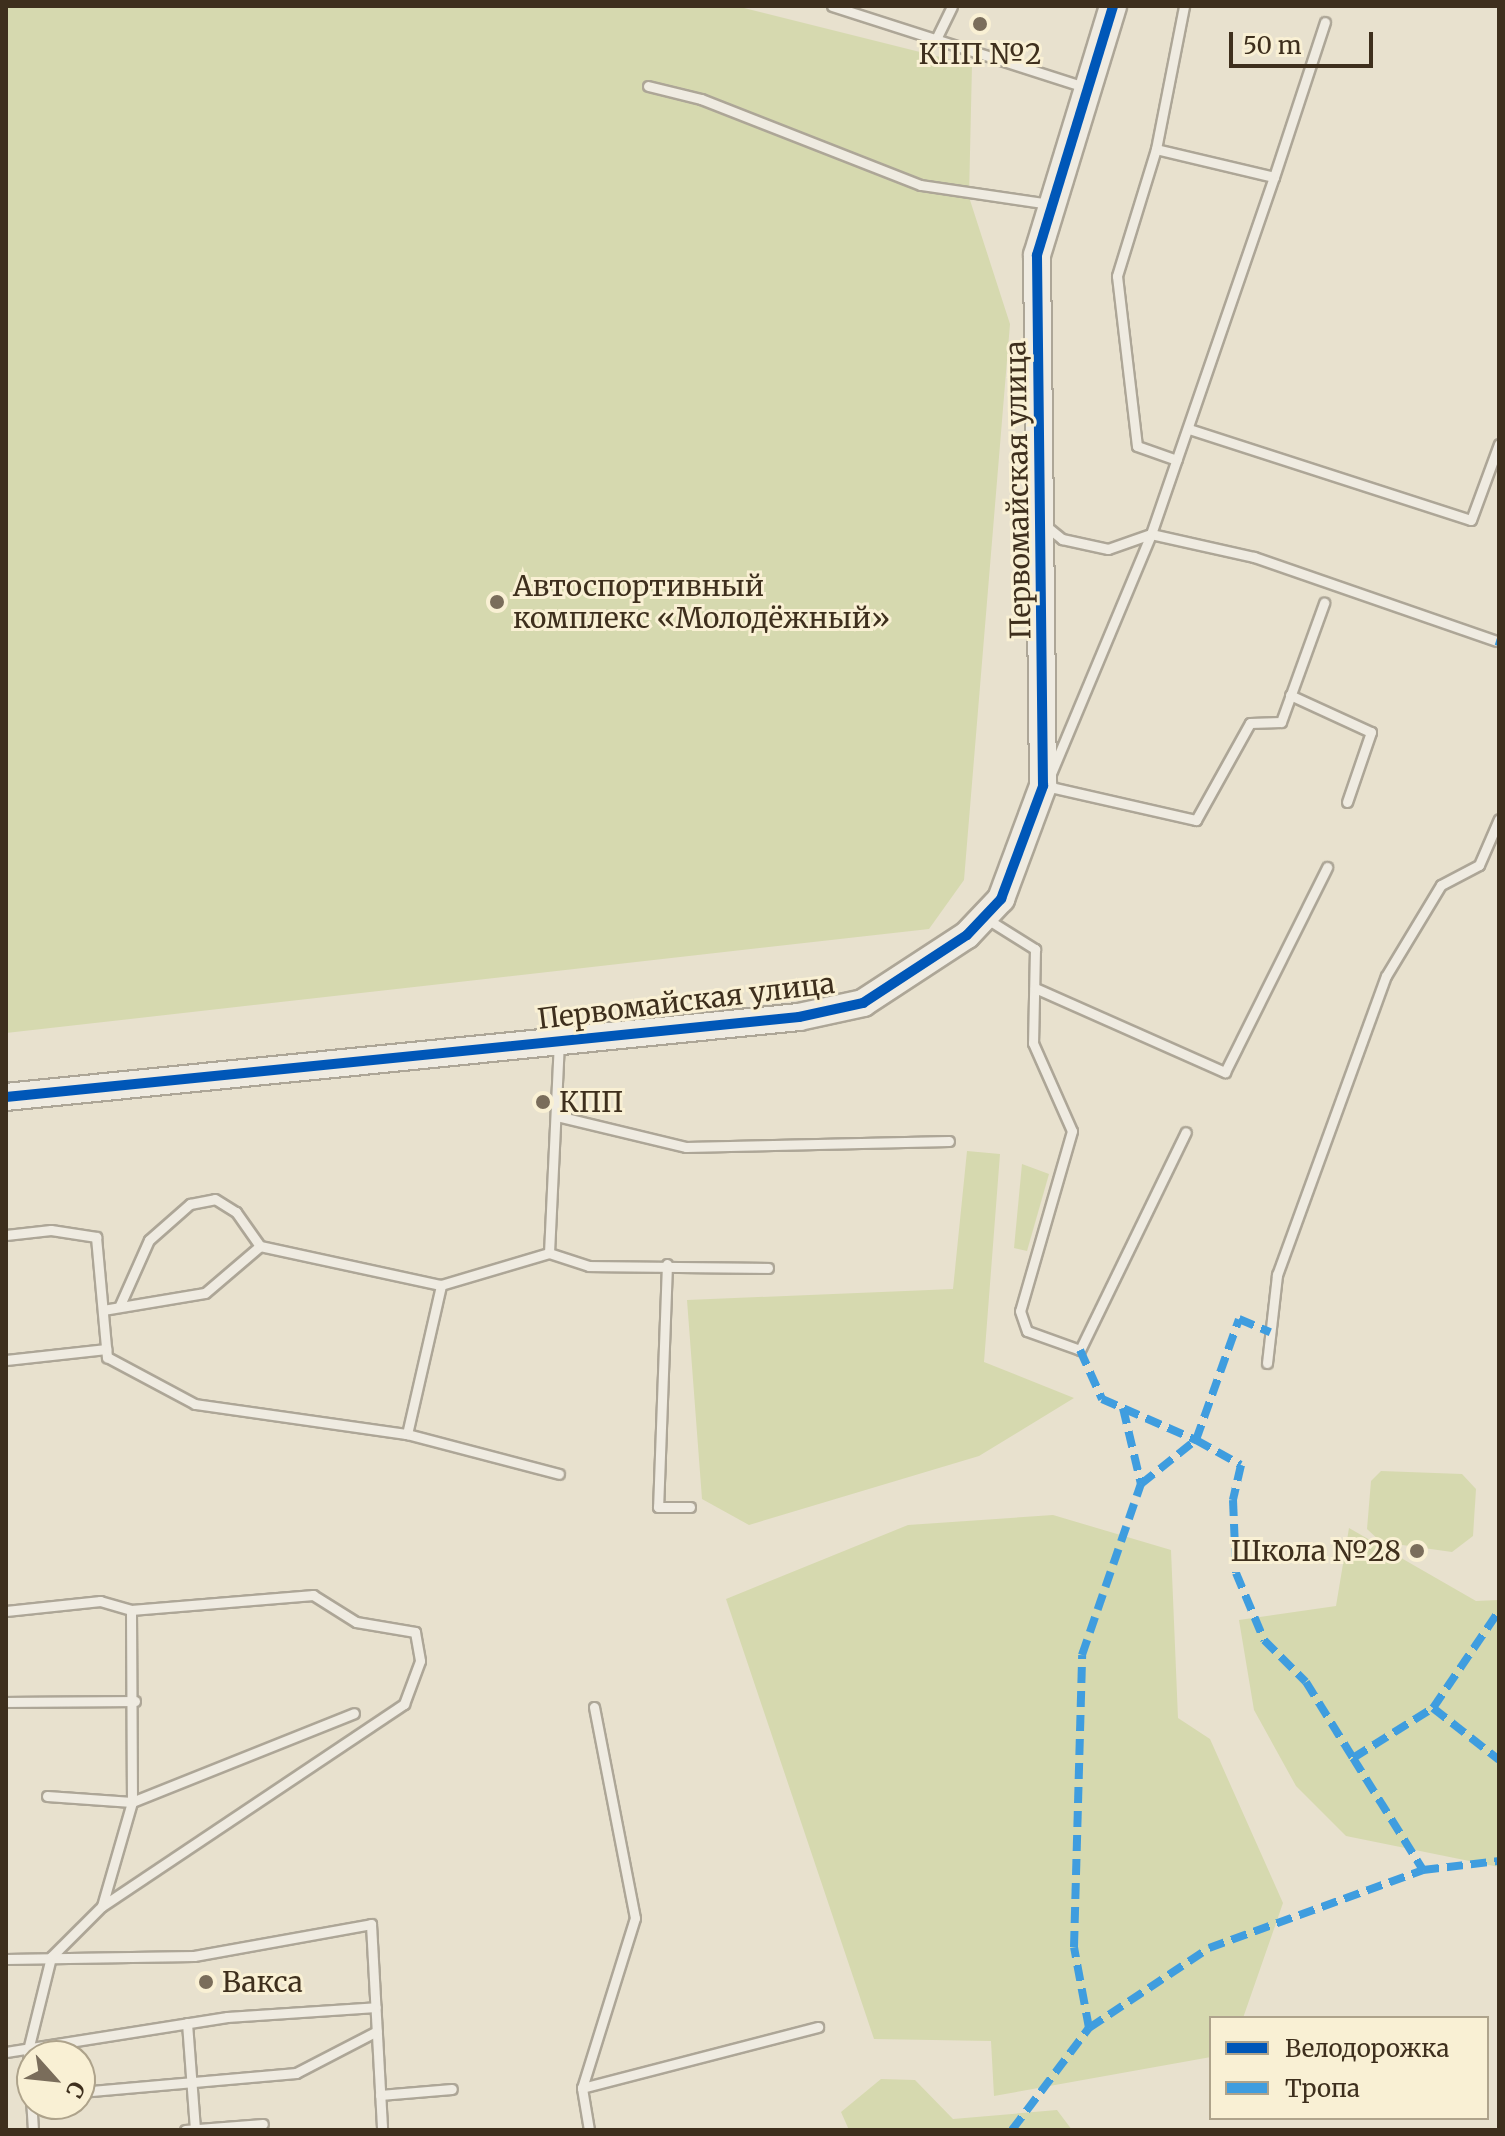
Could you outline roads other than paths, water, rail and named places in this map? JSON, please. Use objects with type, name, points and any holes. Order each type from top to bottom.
[{"type":"street","name":"Первомайская улица","points":[[6,1097],[799,1017],[863,1003],[984,917],[1026,845],[1043,786],[1043,524],[1037,255],[1085,87],[1113,6]]},
{"type":"lane","points":[[832,6],[937,37],[1085,87]]},
{"type":"lane","points":[[937,37],[952,6]]},
{"type":"lane","points":[[1177,460],[1137,446],[1117,276],[1156,149],[1184,6]]},
{"type":"lane","points":[[1324,603],[1281,722],[1250,723],[1196,820],[1043,786],[1074,731],[1151,534],[1325,22]]},
{"type":"lane","points":[[648,86],[701,99],[921,185],[1050,204]]},
{"type":"lane","points":[[1156,149],[1274,177]]},
{"type":"lane","points":[[1189,429],[1471,520],[1499,444]]},
{"type":"lane","points":[[1043,524],[1062,539],[1108,549],[1151,534],[1254,557],[1496,641]]},
{"type":"lane","points":[[1290,695],[1371,732],[1347,802]]},
{"type":"lane","points":[[1267,1363],[1277,1275],[1386,976],[1441,885],[1479,865],[1499,819]]},
{"type":"lane","points":[[1035,988],[1225,1072],[1327,867]]},
{"type":"lane","points":[[984,917],[1035,949],[1033,1043],[1072,1131],[1020,1311],[1027,1331],[1080,1350],[1186,1132]]},
{"type":"lane","points":[[549,1253],[559,1041]]},
{"type":"lane","points":[[557,1116],[686,1147],[949,1141]]},
{"type":"lane","points":[[120,1305],[149,1240],[190,1204],[215,1199],[236,1212],[260,1246],[441,1285],[549,1253],[589,1266],[667,1264],[768,1268]]},
{"type":"lane","points":[[6,1235],[51,1230],[96,1237],[107,1357],[195,1404],[407,1434],[559,1474]]},
{"type":"lane","points":[[103,1310],[205,1293],[260,1246]]},
{"type":"lane","points":[[667,1264],[658,1507],[690,1507]]},
{"type":"lane","points":[[407,1434],[441,1285]]},
{"type":"lane","points":[[6,1360],[106,1349]]},
{"type":"lane","points":[[6,1611],[100,1601],[131,1610],[313,1595],[356,1622],[415,1632],[420,1661],[404,1704],[102,1906],[51,1957],[30,2040]]},
{"type":"lane","points":[[102,1906],[132,1802],[135,1701],[131,1610]]},
{"type":"lane","points":[[6,1702],[135,1701]]},
{"type":"lane","points":[[589,2130],[582,2088],[635,1918],[594,1707]]},
{"type":"lane","points":[[47,1796],[132,1802],[354,1713]]},
{"type":"lane","points":[[6,1959],[194,1956],[371,1924],[382,2130]]},
{"type":"lane","points":[[87,2040],[187,2023],[376,2007]]},
{"type":"lane","points":[[187,2023],[195,2130]]},
{"type":"lane","points":[[582,2088],[818,2027]]},
{"type":"lane","points":[[96,2091],[296,2073],[377,2031]]},
{"type":"lane","points":[[380,2095],[452,2089]]},
{"type":"lane","points":[[185,2130],[263,2124]]},
{"type":"place","name":"КПП №2","points":[[980,24]]},
{"type":"place","name":"Автоспортивный комплекс «Молодёжный»","points":[[497,602]]},
{"type":"place","name":"КПП","points":[[543,1102]]},
{"type":"place","name":"Школа №28","points":[[1417,1551]]},
{"type":"place","name":"Вакса","points":[[206,1982]]}]
